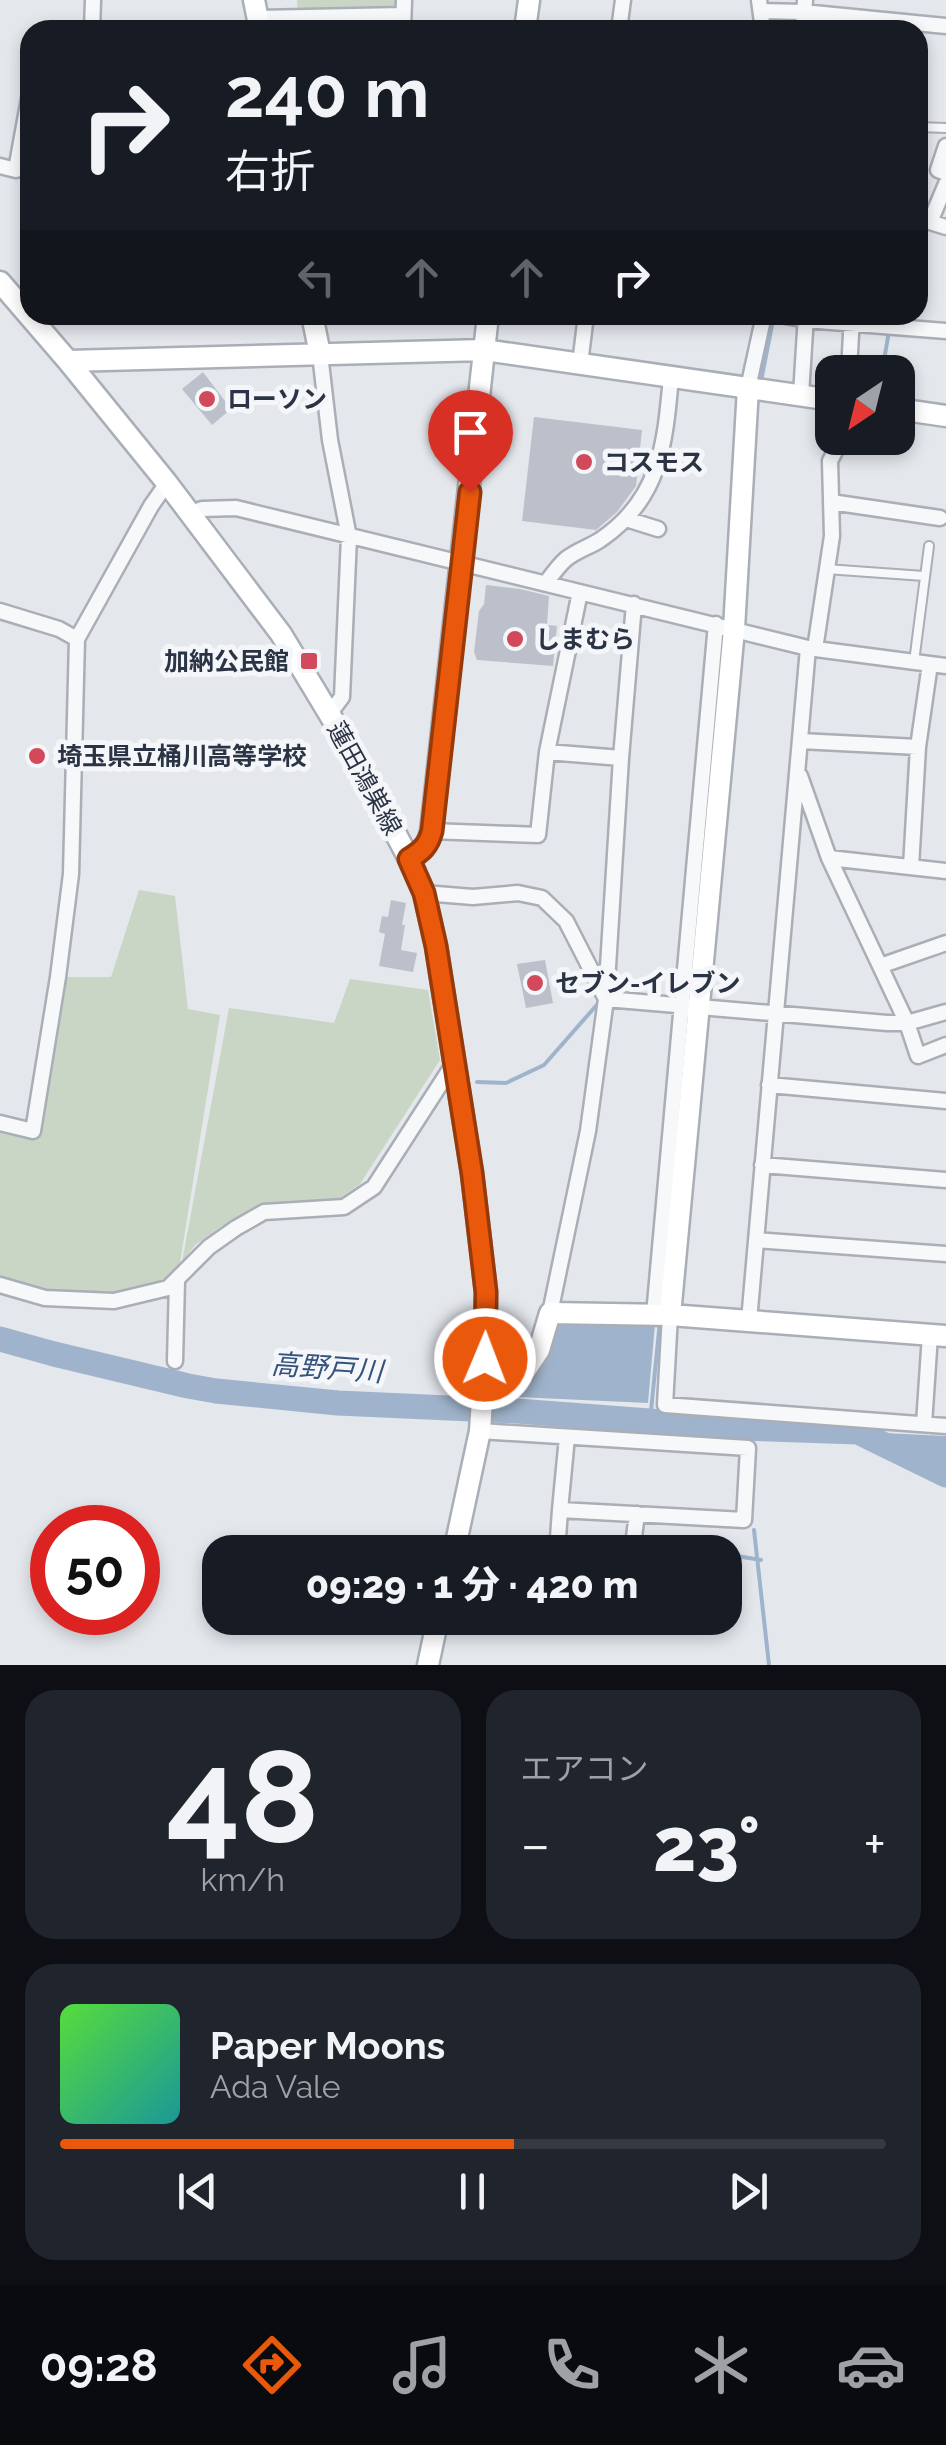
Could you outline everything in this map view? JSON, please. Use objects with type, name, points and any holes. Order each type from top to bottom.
[{"type":"street","points":[[760,6],[804,6],[836,20]]},
{"type":"street","points":[[257,16],[403,15]]},
{"type":"street","points":[[946,146],[938,170],[946,173]]},
{"type":"street","points":[[0,166],[16,170],[20,148]]},
{"type":"street","points":[[928,213],[946,184]]},
{"type":"street","name":"蓮田鴻巣線","points":[[0,282],[20,305]]},
{"type":"street","name":"蓮田鴻巣線","points":[[37,325],[167,483],[281,634],[330,713],[424,893],[436,946],[482,1247],[484,1382],[464,1535]]},
{"type":"street","points":[[314,325],[349,537],[342,697],[330,713]]},
{"type":"street","points":[[409,859],[422,852],[432,831],[487,325]]},
{"type":"street","points":[[580,364],[585,325]]},
{"type":"street","points":[[762,325],[748,388],[689,1006],[662,1315],[665,1405],[946,1426]]},
{"type":"street","points":[[801,395],[805,325]]},
{"type":"street","points":[[850,355],[852,325]]},
{"type":"street","points":[[68,361],[484,350],[815,397]]},
{"type":"street","points":[[546,583],[567,558],[600,541],[626,519],[640,500],[658,468],[671,377]]},
{"type":"street","points":[[915,411],[946,416]]},
{"type":"street","points":[[749,1321],[800,741],[832,536],[830,461],[833,455]]},
{"type":"street","points":[[0,1123],[33,1131],[58,977],[71,874],[77,639],[150,506],[167,483]]},
{"type":"street","points":[[831,502],[940,518]]},
{"type":"street","points":[[190,513],[236,508],[812,648],[938,665],[918,747],[910,867]]},
{"type":"street","points":[[626,519],[658,529]]},
{"type":"street","points":[[432,831],[538,835],[547,752],[580,592]]},
{"type":"street","points":[[484,1382],[521,1376],[538,1350],[550,1313],[588,1131],[606,999],[634,604]]},
{"type":"street","points":[[0,611],[59,629],[77,639]]},
{"type":"street","points":[[800,741],[918,747]]},
{"type":"street","points":[[547,752],[622,758]]},
{"type":"street","points":[[798,770],[829,858],[907,1023],[918,1056],[946,1044]]},
{"type":"street","points":[[829,858],[946,871]]},
{"type":"street","points":[[424,893],[473,897],[518,893],[542,898],[566,921],[606,999]]},
{"type":"street","points":[[880,966],[946,943]]},
{"type":"street","points":[[606,999],[887,1024],[907,1023],[946,1012]]},
{"type":"street","points":[[0,1285],[45,1298],[114,1300],[168,1288],[209,1247],[264,1212],[344,1208],[374,1186],[454,1062]]},
{"type":"street","points":[[768,1085],[946,1100]]},
{"type":"street","points":[[762,1165],[946,1180]]},
{"type":"street","points":[[756,1240],[946,1254]]},
{"type":"street","points":[[174,1361],[177,1281]]},
{"type":"street","points":[[550,1313],[662,1315],[938,1336],[924,1424]]},
{"type":"street","points":[[480,1431],[748,1448],[744,1520],[560,1510]]},
{"type":"street","points":[[558,1535],[568,1437]]},
{"type":"street","points":[[634,1535],[637,1514]]},
{"type":"street","points":[[428,1665],[434,1635]]},
{"type":"lane","points":[[914,662],[929,546]]},
{"type":"lane","points":[[826,569],[924,576]]},
{"type":"green space","points":[[297,0],[404,0],[403,15],[298,18]]},
{"type":"green space","points":[[139,890],[175,896],[188,1009],[220,1015],[177,1281],[114,1301],[3,1293],[0,1122],[32,1131],[58,977],[111,977]]},
{"type":"green space","points":[[350,979],[428,990],[440,1060],[360,1184],[330,1205],[250,1210],[195,1245],[182,1262],[229,1008],[334,1023]]},
{"type":"water","points":[[557,1322],[655,1324],[648,1403],[517,1397]]},
{"type":"water","points":[[884,1433],[946,1436],[946,1469]]},
{"type":"building","name":"ローソン","points":[[203,372],[231,409],[212,425],[182,389]]},
{"type":"building","name":"コスモス","points":[[534,417],[642,430],[636,486],[617,512],[596,530],[522,521]]},
{"type":"building","name":"しまむら","points":[[486,585],[549,596],[547,625],[557,626],[553,666],[477,660],[474,652]]},
{"type":"building","points":[[391,900],[406,903],[401,950],[417,953],[413,972],[379,966],[385,934],[379,932],[382,916],[388,917]]},
{"type":"building","name":"セブン-イレブン","points":[[545,960],[553,1003],[526,1008],[517,964]]},
{"type":"waterway","points":[[777,15],[777,20]]},
{"type":"waterway","points":[[758,382],[772,325]]},
{"type":"waterway","points":[[885,355],[889,331]]},
{"type":"waterway","points":[[477,1082],[506,1083],[544,1065],[602,999]]},
{"type":"waterway","points":[[650,1421],[660,1321]]},
{"type":"waterway","name":"高野戸川","points":[[0,1339],[216,1391],[338,1403],[858,1432],[946,1475]]},
{"type":"waterway","points":[[754,1530],[769,1665]]},
{"type":"waterway","points":[[742,1557],[761,1560]]},
{"type":"place","name":"ローソン","points":[[207,399]]},
{"type":"place","name":"コスモス","points":[[584,462]]},
{"type":"place","name":"しまむら","points":[[515,639]]},
{"type":"place","name":"加納公民館","points":[[309,661]]},
{"type":"place","name":"埼玉県立桶川高等学校","points":[[37,756]]},
{"type":"place","name":"セブン-イレブン","points":[[535,983]]},
{"type":"route","points":[[470,492],[432,831],[422,852],[409,859],[424,893],[436,946],[472,1173],[486,1292],[485,1359]]}]
